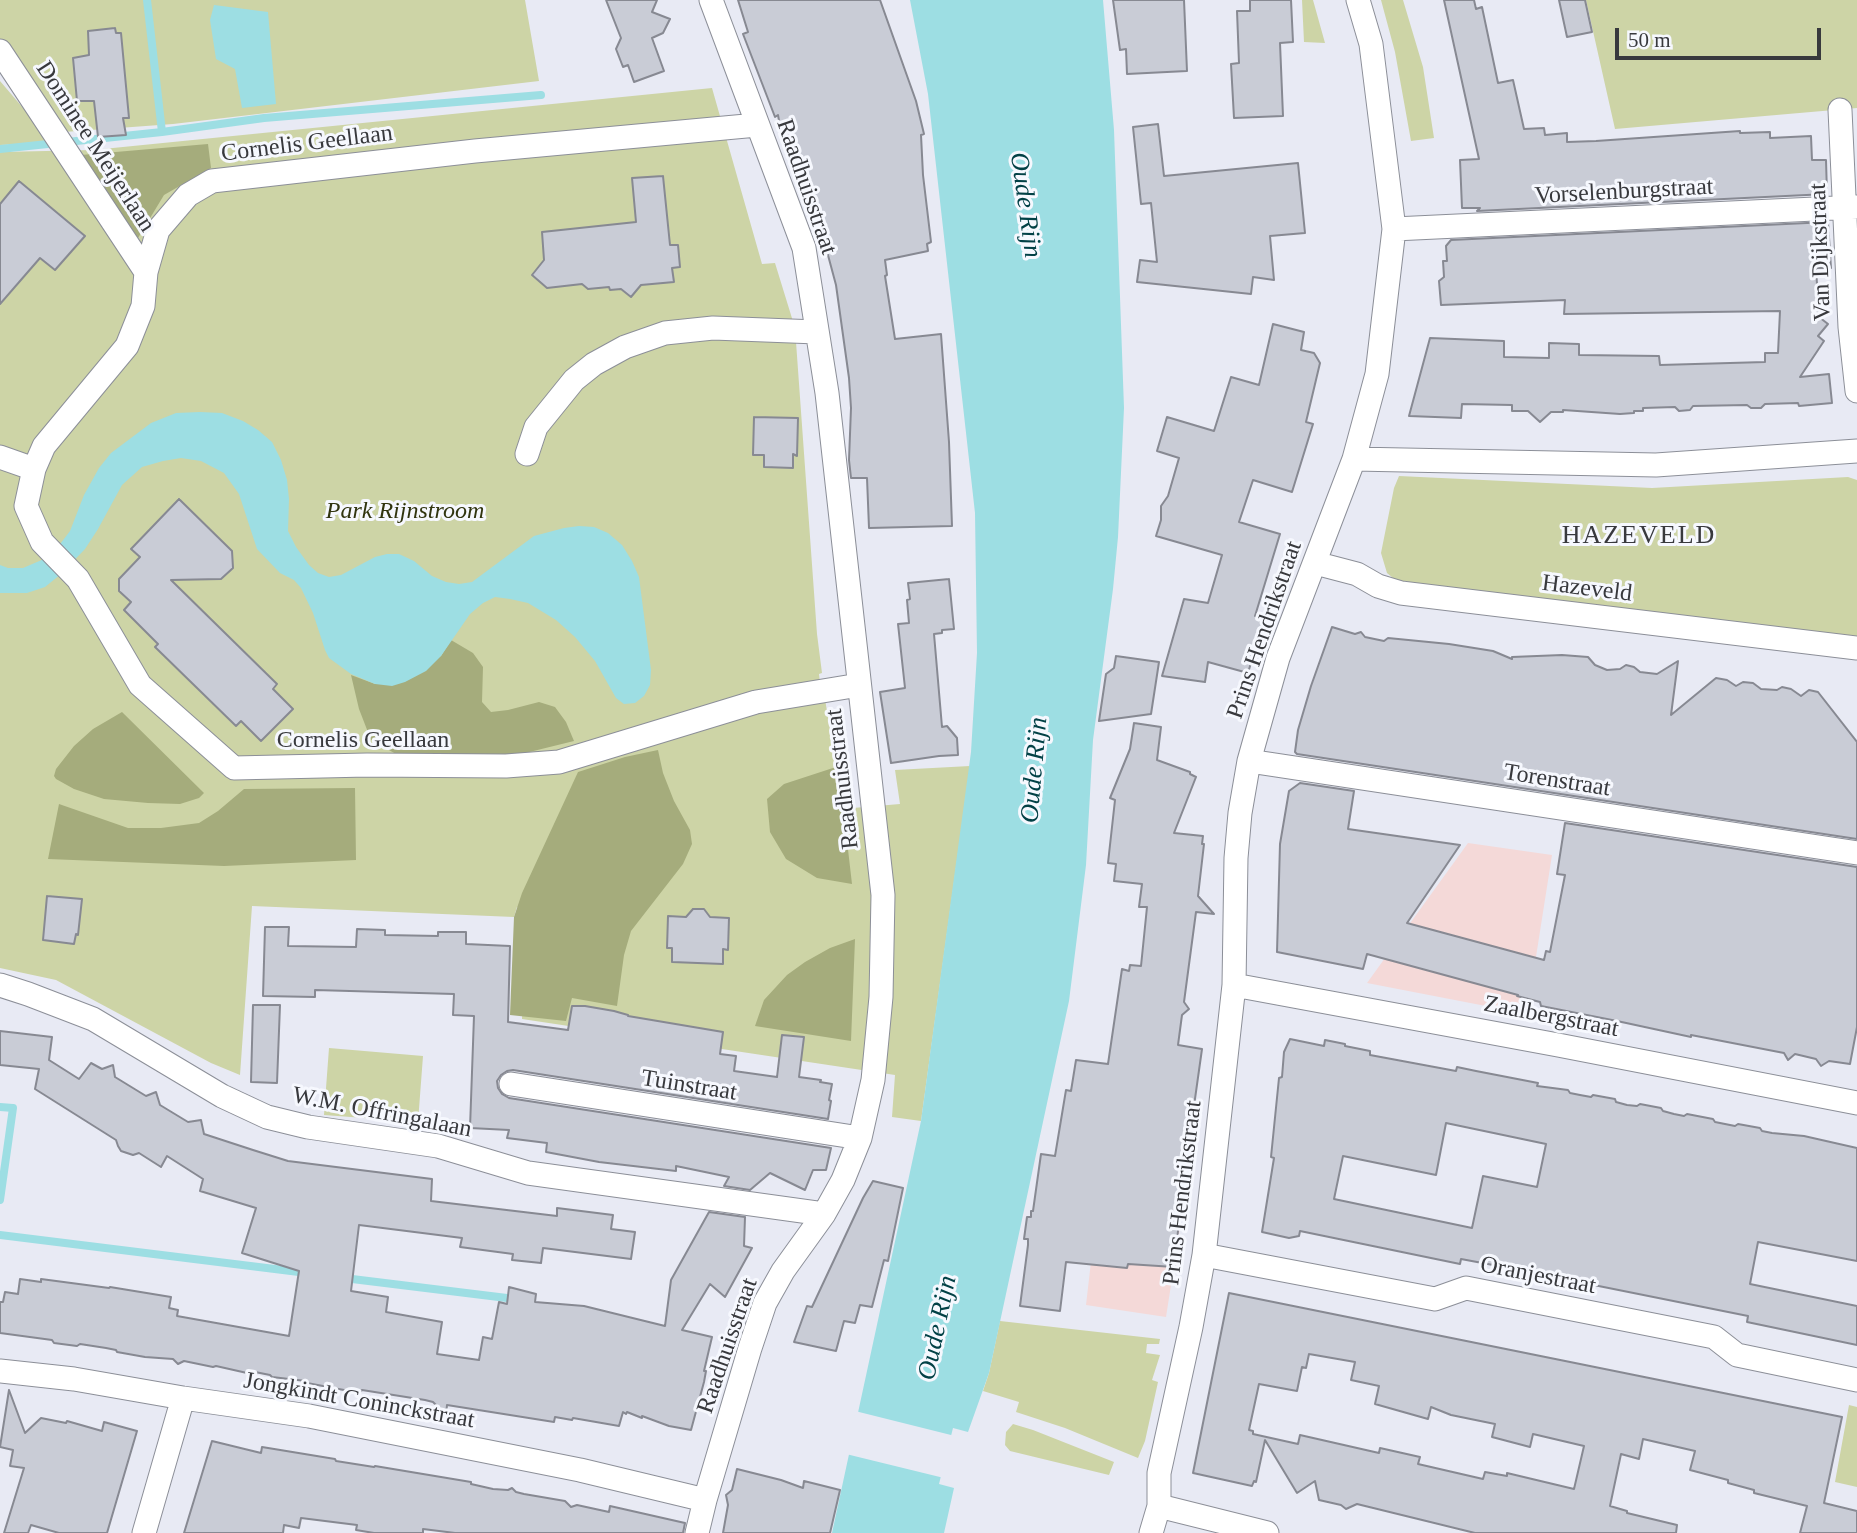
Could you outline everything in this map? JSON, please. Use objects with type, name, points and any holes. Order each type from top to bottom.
[{"type":"street","name":"Raadhuisstraat","points":[[697,1533],[765,1303],[783,1271],[824,1214],[860,1138],[873,1080],[881,997],[883,895],[827,393],[804,248],[712,0]]},
{"type":"street","name":"Prins Hendrikstraat","points":[[1151,1533],[1159,1506],[1159,1473],[1204,1255],[1234,985],[1236,858],[1249,761],[1278,659],[1354,458],[1377,374],[1394,229],[1371,44],[1358,0]]},
{"type":"street","name":"Dominee Meijerlaan","points":[[0,51],[146,272]]},
{"type":"street","name":"Van Dijkstraat","points":[[1840,110],[1851,208],[1850,327],[1857,391]]},
{"type":"street","name":"Cornelis Geellaan","points":[[757,125],[475,151],[212,181],[188,195],[158,230],[146,272],[144,306],[127,346],[44,446],[34,469],[26,506],[42,542],[78,579],[140,685],[234,768],[506,766],[559,762],[756,702],[859,685]]},
{"type":"street","name":"Vorselenburgstraat","points":[[1394,229],[1851,208]]},
{"type":"street","points":[[527,454],[536,427],[574,380],[594,363],[625,347],[665,333],[713,328],[817,332]]},
{"type":"street","points":[[1354,458],[1656,465],[1857,451]]},
{"type":"street","points":[[0,457],[34,469]]},
{"type":"street","name":"Hazeveld","points":[[1315,563],[1357,574],[1378,586],[1401,593],[1857,648]]},
{"type":"street","name":"Torenstraat","points":[[1249,761],[1857,853]]},
{"type":"street","name":"W.M. Offringalaan","points":[[0,985],[93,1019],[222,1096],[268,1117],[308,1127],[438,1146],[528,1173],[824,1214]]},
{"type":"street","name":"Zaalbergstraat","points":[[1234,985],[1857,1103]]},
{"type":"street","name":"Tuinstraat","points":[[511,1084],[860,1138]]},
{"type":"street","name":"Oranjestraat","points":[[1204,1255],[1435,1299],[1466,1288],[1714,1337],[1737,1355],[1857,1380]]},
{"type":"street","name":"Jongkindt Coninckstraat","points":[[0,1371],[74,1379],[309,1416],[580,1470],[705,1500]]},
{"type":"street","points":[[144,1533],[183,1398]]},
{"type":"street","points":[[1159,1506],[1267,1533]]},
{"type":"shaded area","points":[[1468,843],[1552,855],[1527,1014],[1367,983]]},
{"type":"shaded area","points":[[1116,1195],[1184,1202],[1166,1317],[1086,1305],[1098,1201]]},
{"type":"green space","points":[[0,0],[525,0],[539,81],[173,124],[64,132],[0,44]]},
{"type":"green space","points":[[1302,0],[1313,0],[1325,43],[1304,42]]},
{"type":"green space","points":[[1381,0],[1403,0],[1423,67],[1434,138],[1411,141],[1395,52]]},
{"type":"green space","points":[[1586,0],[1857,0],[1857,108],[1615,129]]},
{"type":"green space","points":[[0,81],[53,143],[0,145]]},
{"type":"green space","name":"Park Rijnstroom","points":[[712,88],[762,264],[775,263],[795,328],[822,673],[819,674],[841,809],[900,804],[895,770],[970,766],[921,1121],[892,1117],[895,1075],[522,1019],[524,908],[517,907],[514,917],[252,906],[240,1075],[211,1063],[56,980],[0,968],[0,152],[93,150]]},
{"type":"green space","points":[[208,144],[211,168],[164,195],[135,243],[81,155]]},
{"type":"green space","points":[[1399,476],[1652,488],[1848,477],[1857,480],[1857,639],[1399,583],[1387,573],[1381,553],[1394,488]]},
{"type":"green space","points":[[451,640],[473,653],[483,667],[482,702],[491,712],[539,702],[555,707],[566,722],[574,741],[505,758],[396,754],[371,740],[359,709],[351,675],[375,684],[441,656]]},
{"type":"green space","points":[[122,712],[204,793],[199,798],[180,804],[104,799],[74,789],[56,779],[56,769],[74,746],[93,729]]},
{"type":"green space","points":[[658,750],[663,773],[690,830],[692,844],[683,864],[631,931],[624,955],[617,1006],[572,998],[566,1021],[510,1015],[514,917],[522,893],[578,772]]},
{"type":"green space","points":[[836,767],[852,884],[817,878],[786,859],[770,832],[767,799],[784,784]]},
{"type":"green space","points":[[355,788],[356,860],[224,866],[48,859],[59,804],[128,828],[161,828],[199,823],[244,789]]},
{"type":"green space","points":[[855,939],[851,1041],[755,1026],[764,1000],[787,975],[830,948]]},
{"type":"green space","points":[[329,1048],[423,1056],[418,1122],[324,1115]]},
{"type":"green space","points":[[1000,1321],[1160,1339],[1159,1344],[1147,1344],[1146,1353],[1160,1355],[1152,1380],[1158,1382],[1145,1441],[1138,1458],[1065,1428],[1016,1412],[1019,1402],[983,1391]]},
{"type":"green space","points":[[1849,1405],[1857,1407],[1857,1487],[1835,1482]]},
{"type":"green space","points":[[1013,1424],[1114,1462],[1109,1475],[1010,1451],[1005,1445],[1006,1432]]},
{"type":"water","name":"Oude Rijn","points":[[910,0],[1103,0],[1114,130],[1124,408],[1118,537],[1093,740],[1086,865],[1069,1001],[989,1373],[968,1432],[953,1428],[939,1484],[954,1488],[944,1533],[832,1533],[921,1121],[971,752],[977,653],[975,513],[928,94]]},
{"type":"water","points":[[214,5],[268,12],[276,104],[242,108],[235,69],[216,59],[210,20]]},
{"type":"water","points":[[176,413],[222,413],[243,421],[272,442],[287,480],[288,531],[309,565],[318,573],[329,577],[341,575],[375,557],[399,554],[446,582],[472,582],[534,536],[579,526],[594,527],[608,533],[622,545],[639,577],[651,670],[650,685],[644,696],[635,703],[624,704],[616,698],[595,661],[556,620],[528,603],[495,597],[470,614],[441,656],[426,671],[392,686],[375,684],[351,674],[329,658],[301,588],[294,580],[280,573],[257,549],[239,494],[224,473],[201,461],[181,458],[142,467],[122,485],[85,549],[61,574],[45,587],[27,593],[0,593],[0,565],[23,568],[51,556],[70,531],[84,495],[111,453],[151,423]]},
{"type":"pier","points":[[855,1411],[955,1436],[944,1478],[846,1454]]},
{"type":"building","points":[[606,0],[657,0],[652,12],[670,19],[663,33],[652,38],[664,71],[634,82],[628,65],[623,67],[616,49],[621,38]]},
{"type":"building","points":[[738,0],[880,0],[916,101],[924,134],[921,135],[923,175],[931,242],[927,244],[928,251],[885,260],[885,276],[895,339],[941,334],[952,526],[869,528],[867,478],[851,478],[849,378],[836,285],[821,229],[781,132],[778,115],[775,117],[743,34],[748,32]]},
{"type":"building","points":[[1113,0],[1184,0],[1187,71],[1127,74],[1126,49],[1120,50]]},
{"type":"building","points":[[1250,0],[1291,0],[1293,42],[1280,43],[1283,116],[1234,118],[1231,64],[1239,63],[1237,11],[1250,11]]},
{"type":"building","points":[[1444,0],[1474,0],[1476,9],[1482,7],[1498,83],[1513,80],[1524,129],[1544,128],[1545,135],[1567,133],[1567,142],[1740,131],[1770,132],[1770,138],[1811,136],[1812,160],[1826,160],[1827,194],[1477,211],[1480,208],[1462,208],[1460,160],[1479,159]]},
{"type":"building","points":[[1559,0],[1585,0],[1592,32],[1567,37]]},
{"type":"building","points":[[115,28],[116,33],[121,33],[129,118],[123,118],[126,135],[98,137],[94,101],[77,101],[73,58],[89,55],[88,31]]},
{"type":"building","points":[[1158,124],[1164,176],[1298,163],[1305,233],[1270,236],[1274,280],[1253,277],[1251,294],[1137,282],[1140,260],[1157,262],[1151,203],[1141,204],[1133,127]]},
{"type":"building","points":[[663,176],[670,245],[678,245],[680,267],[672,268],[674,282],[641,285],[631,297],[621,289],[588,289],[582,284],[547,288],[532,275],[544,260],[542,232],[636,222],[632,178]]},
{"type":"building","points":[[19,181],[85,236],[55,270],[40,258],[0,304],[0,204]]},
{"type":"building","points":[[1828,222],[1831,268],[1816,268],[1819,317],[1828,324],[1818,336],[1824,341],[1800,377],[1829,374],[1832,403],[1799,406],[1798,403],[1765,404],[1761,408],[1747,405],[1693,406],[1690,410],[1679,411],[1675,407],[1643,408],[1643,411],[1620,414],[1563,410],[1551,412],[1540,422],[1528,411],[1512,411],[1512,405],[1462,404],[1461,418],[1409,416],[1430,338],[1504,341],[1504,357],[1549,358],[1549,343],[1579,344],[1579,355],[1659,356],[1660,365],[1765,362],[1765,353],[1778,353],[1780,311],[1564,314],[1565,300],[1441,305],[1439,281],[1444,277],[1443,261],[1447,261],[1446,246],[1451,240]]},
{"type":"building","points":[[1273,324],[1304,332],[1301,350],[1314,353],[1320,363],[1306,422],[1313,424],[1292,492],[1253,480],[1239,522],[1280,534],[1255,616],[1264,618],[1248,673],[1208,662],[1205,682],[1162,676],[1184,599],[1208,603],[1222,555],[1156,536],[1161,520],[1161,506],[1168,496],[1179,458],[1157,451],[1167,417],[1214,431],[1231,377],[1259,385]]},
{"type":"building","points":[[754,417],[798,418],[797,456],[793,454],[793,468],[764,467],[764,455],[753,455]]},
{"type":"building","points":[[179,499],[232,551],[233,568],[221,579],[171,580],[277,684],[273,689],[293,709],[261,741],[241,721],[236,726],[155,647],[158,644],[124,610],[131,602],[119,591],[119,579],[140,557],[131,549]]},
{"type":"building","points":[[949,579],[954,629],[934,634],[942,727],[947,726],[957,738],[958,755],[891,763],[880,692],[905,688],[898,624],[909,623],[908,583]]},
{"type":"building","points":[[1332,627],[1355,634],[1361,632],[1365,637],[1384,641],[1388,638],[1449,644],[1493,651],[1512,659],[1562,655],[1588,657],[1595,665],[1607,670],[1620,669],[1626,665],[1640,672],[1657,674],[1678,661],[1671,715],[1716,678],[1727,680],[1736,686],[1743,682],[1753,683],[1761,689],[1777,690],[1782,687],[1801,696],[1809,690],[1818,692],[1857,742],[1857,839],[1297,754],[1298,730]]},
{"type":"building","points":[[1116,656],[1159,662],[1151,714],[1099,721],[1106,674],[1114,668]]},
{"type":"building","points":[[1134,723],[1161,727],[1157,760],[1190,772],[1196,777],[1174,833],[1203,836],[1198,896],[1214,914],[1196,912],[1184,1002],[1189,1009],[1182,1015],[1178,1045],[1202,1049],[1174,1267],[1128,1264],[1127,1268],[1066,1262],[1060,1311],[1020,1306],[1028,1245],[1028,1239],[1024,1239],[1027,1217],[1031,1217],[1033,1211],[1041,1154],[1055,1156],[1066,1090],[1071,1091],[1076,1060],[1108,1064],[1122,969],[1129,971],[1130,965],[1141,966],[1147,907],[1139,907],[1142,884],[1114,881],[1116,864],[1108,863],[1115,800],[1110,798],[1130,749]]},
{"type":"building","points":[[1300,783],[1354,791],[1348,829],[1460,845],[1407,923],[1544,960],[1546,951],[1550,952],[1565,875],[1557,874],[1565,823],[1857,867],[1857,1027],[1850,1064],[1829,1061],[1821,1066],[1816,1059],[1795,1054],[1788,1060],[1784,1053],[1541,1006],[1540,1002],[1518,995],[1367,954],[1363,969],[1277,952],[1280,844],[1289,791]]},
{"type":"building","points":[[47,896],[82,899],[78,935],[76,934],[74,944],[43,940]]},
{"type":"building","points":[[693,909],[704,909],[710,917],[729,918],[728,950],[723,949],[723,964],[672,962],[672,948],[667,948],[668,916],[686,917]]},
{"type":"building","points":[[265,927],[289,927],[288,946],[356,947],[357,929],[385,930],[385,935],[438,936],[438,932],[466,932],[466,944],[510,946],[508,1022],[568,1030],[572,1006],[585,1006],[723,1032],[720,1054],[736,1056],[734,1071],[777,1077],[782,1035],[804,1037],[799,1077],[832,1084],[828,1119],[513,1070],[501,1075],[497,1081],[498,1088],[509,1098],[831,1148],[826,1170],[813,1170],[805,1190],[770,1173],[750,1190],[724,1186],[729,1177],[676,1166],[676,1171],[599,1162],[546,1152],[547,1143],[507,1138],[509,1130],[470,1128],[474,1016],[453,1015],[454,994],[315,990],[315,997],[263,996]]},
{"type":"building","points":[[253,1005],[280,1005],[277,1083],[251,1082]]},
{"type":"building","points":[[0,1031],[52,1037],[49,1060],[79,1079],[91,1063],[102,1069],[113,1065],[115,1077],[146,1096],[156,1092],[160,1105],[188,1122],[201,1120],[204,1134],[253,1150],[288,1161],[432,1179],[431,1201],[557,1216],[557,1208],[613,1215],[611,1229],[635,1232],[631,1259],[543,1248],[541,1263],[512,1260],[513,1254],[460,1247],[462,1238],[359,1225],[351,1291],[388,1297],[386,1312],[442,1322],[437,1354],[479,1360],[483,1337],[492,1339],[499,1302],[507,1304],[509,1287],[536,1294],[535,1302],[584,1306],[665,1326],[671,1280],[709,1212],[745,1217],[744,1246],[752,1248],[725,1297],[710,1284],[682,1330],[712,1337],[704,1382],[691,1430],[669,1426],[627,1412],[623,1412],[619,1426],[573,1418],[555,1417],[554,1422],[447,1405],[446,1415],[433,1402],[425,1400],[362,1390],[344,1390],[184,1361],[178,1364],[173,1359],[145,1357],[106,1348],[54,1343],[52,1340],[0,1333],[0,1302],[3,1302],[5,1292],[18,1294],[20,1279],[41,1282],[41,1279],[171,1297],[169,1308],[178,1310],[177,1316],[289,1336],[299,1271],[242,1253],[256,1208],[200,1191],[203,1179],[167,1156],[161,1167],[139,1153],[133,1155],[121,1151],[116,1140],[35,1089],[39,1069],[0,1065]]},
{"type":"building","points":[[1290,1039],[1324,1046],[1325,1040],[1370,1051],[1370,1055],[1456,1071],[1457,1067],[1538,1083],[1537,1086],[1568,1090],[1570,1093],[1615,1099],[1616,1102],[1627,1105],[1640,1104],[1674,1114],[1687,1114],[1735,1126],[1738,1124],[1760,1128],[1762,1131],[1804,1136],[1857,1148],[1857,1261],[1758,1242],[1750,1284],[1857,1306],[1857,1345],[1747,1322],[1748,1316],[1509,1268],[1461,1259],[1460,1264],[1300,1231],[1299,1236],[1289,1238],[1262,1232],[1274,1158],[1271,1157],[1284,1052]],"holes":[[[1446,1123],[1546,1144],[1537,1187],[1483,1176],[1472,1228],[1334,1199],[1343,1156],[1436,1175]]]},
{"type":"building","points":[[873,1181],[903,1188],[888,1261],[884,1260],[872,1307],[860,1305],[855,1323],[844,1321],[836,1351],[794,1342],[807,1306],[812,1307]]},
{"type":"building","points":[[1229,1293],[1842,1417],[1824,1503],[1857,1511],[1857,1533],[1800,1533],[1807,1506],[1754,1493],[1754,1490],[1728,1483],[1728,1480],[1690,1470],[1695,1451],[1643,1439],[1639,1459],[1621,1454],[1610,1506],[1677,1525],[1676,1533],[1475,1533],[1357,1504],[1346,1509],[1341,1505],[1319,1500],[1315,1481],[1297,1493],[1265,1440],[1256,1482],[1254,1481],[1252,1486],[1193,1473]],"holes":[[[1309,1354],[1355,1362],[1351,1380],[1379,1386],[1375,1404],[1428,1419],[1431,1407],[1451,1415],[1495,1424],[1492,1437],[1530,1447],[1533,1434],[1584,1446],[1574,1489],[1507,1473],[1507,1476],[1485,1472],[1483,1479],[1418,1464],[1420,1457],[1380,1448],[1379,1453],[1300,1435],[1298,1444],[1253,1434],[1253,1431],[1249,1430],[1259,1384],[1297,1391],[1302,1367],[1306,1368]]]},
{"type":"building","points":[[9,1390],[25,1433],[41,1418],[66,1423],[67,1421],[102,1431],[104,1422],[137,1431],[107,1533],[59,1533],[31,1525],[28,1533],[4,1533],[24,1468],[10,1466],[13,1450],[0,1447]]},
{"type":"building","points":[[212,1441],[261,1453],[262,1447],[471,1482],[493,1489],[512,1488],[524,1494],[565,1501],[571,1507],[577,1505],[609,1512],[610,1506],[685,1523],[683,1533],[455,1533],[423,1529],[423,1533],[374,1533],[356,1530],[357,1525],[301,1518],[299,1528],[284,1525],[283,1533],[184,1533]]},
{"type":"building","points":[[737,1469],[803,1488],[804,1481],[840,1490],[830,1533],[723,1533],[728,1505],[726,1495],[732,1490]]},
{"type":"waterway","points":[[147,0],[162,132]]},
{"type":"waterway","points":[[0,149],[264,118],[541,95]]},
{"type":"waterway","points":[[0,1107],[13,1108],[0,1200]]},
{"type":"waterway","points":[[0,1235],[307,1273]]},
{"type":"waterway","points":[[344,1278],[515,1299]]},
{"type":"district","name":"HAZEVELD","points":[[1639,536]]}]
